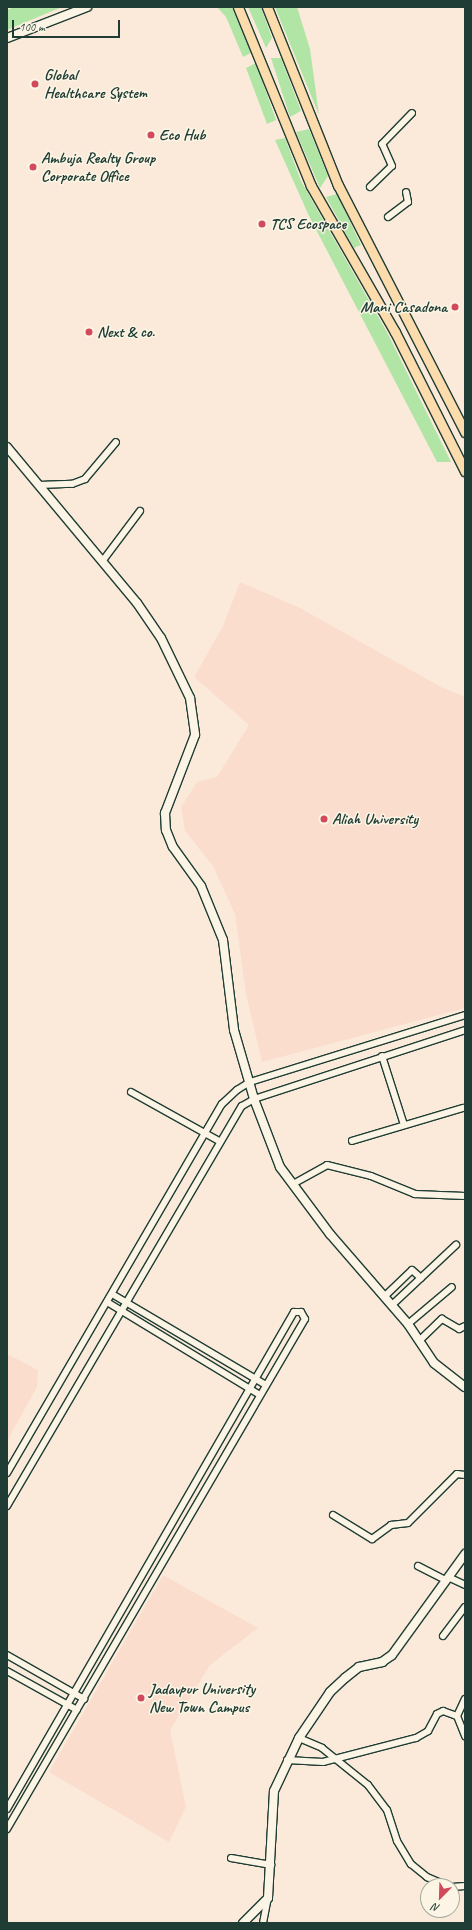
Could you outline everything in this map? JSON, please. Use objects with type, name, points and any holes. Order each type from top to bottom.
[{"type":"main road","points":[[238,7],[311,186],[395,332],[465,471]]},
{"type":"main road","points":[[267,7],[338,185],[465,432]]},
{"type":"street","points":[[7,38],[87,7]]},
{"type":"street","points":[[370,187],[392,166],[382,144],[412,113]]},
{"type":"street","points":[[388,217],[408,202],[406,192]]},
{"type":"street","points":[[41,488],[72,484],[85,479],[116,442]]},
{"type":"street","points":[[7,448],[49,499],[104,559],[160,638],[190,698],[195,735],[191,749],[165,813],[166,830],[174,847],[202,886],[223,940],[233,1025],[254,1099],[275,1156],[280,1166],[293,1184],[408,1324],[441,1370],[465,1387]]},
{"type":"street","points":[[104,559],[140,512]]},
{"type":"street","points":[[7,1473],[222,1104],[250,1082],[465,1015]]},
{"type":"street","points":[[7,1506],[219,1141],[242,1106],[254,1099],[465,1030]]},
{"type":"street","points":[[382,1056],[404,1125]]},
{"type":"street","points":[[131,1092],[219,1141]]},
{"type":"street","points":[[352,1141],[463,1108]]},
{"type":"street","points":[[293,1184],[327,1165],[371,1176],[419,1195],[465,1196]]},
{"type":"street","points":[[392,1305],[456,1245]]},
{"type":"street","points":[[385,1296],[412,1270],[421,1278]]},
{"type":"street","points":[[408,1324],[452,1288]]},
{"type":"street","points":[[112,1294],[266,1385]]},
{"type":"street","points":[[107,1302],[260,1395]]},
{"type":"street","points":[[7,1809],[294,1312],[301,1312],[305,1319],[7,1829]]},
{"type":"street","points":[[419,1341],[442,1319],[459,1329],[465,1326]]},
{"type":"street","points":[[334,1515],[372,1539],[392,1525],[408,1523],[457,1474],[465,1475]]},
{"type":"street","points":[[263,1923],[268,1898],[271,1865],[273,1800],[287,1760],[299,1738],[330,1692],[345,1678],[359,1667],[382,1662],[392,1655],[465,1554]]},
{"type":"street","points":[[418,1566],[465,1585]]},
{"type":"street","points":[[443,1636],[465,1607]]},
{"type":"street","points":[[7,1655],[84,1699]]},
{"type":"street","points":[[7,1671],[77,1710]]},
{"type":"street","points":[[465,1699],[457,1716],[465,1736]]},
{"type":"street","points":[[287,1760],[306,1764],[337,1758],[423,1736],[439,1713],[457,1716]]},
{"type":"street","points":[[299,1738],[337,1758],[368,1785],[384,1806],[397,1841],[411,1864],[429,1878]]},
{"type":"street","points":[[231,1858],[271,1865]]},
{"type":"street","points":[[243,1923],[268,1898]]},
{"type":"shaded area","name":"Aliah University","points":[[240,582],[300,608],[441,687],[465,697],[465,1008],[262,1062],[246,994],[235,914],[213,866],[185,831],[181,807],[197,782],[217,777],[249,725],[194,677],[223,626]]},
{"type":"shaded area","points":[[7,1354],[38,1370],[37,1387],[7,1441]]},
{"type":"shaded area","name":"Jadavpur University New Town Campus","points":[[163,1575],[258,1628],[210,1665],[170,1730],[186,1807],[169,1842],[49,1772]]},
{"type":"green space","points":[[14,7],[62,7],[7,30],[7,10]]},
{"type":"green space","points":[[217,7],[232,7],[251,53],[243,57],[226,17]]},
{"type":"green space","points":[[248,7],[261,7],[272,38],[266,48]]},
{"type":"green space","points":[[275,7],[297,7],[310,49],[319,115]]},
{"type":"green space","points":[[271,58],[281,58],[301,111],[290,117]]},
{"type":"green space","points":[[256,63],[276,120],[267,124],[246,68]]},
{"type":"green space","points":[[309,129],[328,176],[320,188],[296,132]]},
{"type":"green space","points":[[285,138],[301,181],[388,334],[451,462],[437,462],[309,216],[275,140]]},
{"type":"green space","points":[[337,194],[361,245],[354,248],[326,197]]},
{"type":"place","name":"Global Healthcare System","points":[[35,84]]},
{"type":"place","name":"Eco Hub","points":[[151,135]]},
{"type":"place","name":"Ambuja Realty Group Corporate Office","points":[[33,167]]},
{"type":"place","name":"TCS Ecospace","points":[[262,224]]},
{"type":"place","name":"Mani Casadona","points":[[455,307]]},
{"type":"place","name":"Next & co.","points":[[89,332]]},
{"type":"place","name":"Aliah University","points":[[324,819]]},
{"type":"place","name":"Jadavpur University New Town Campus","points":[[141,1698]]}]
